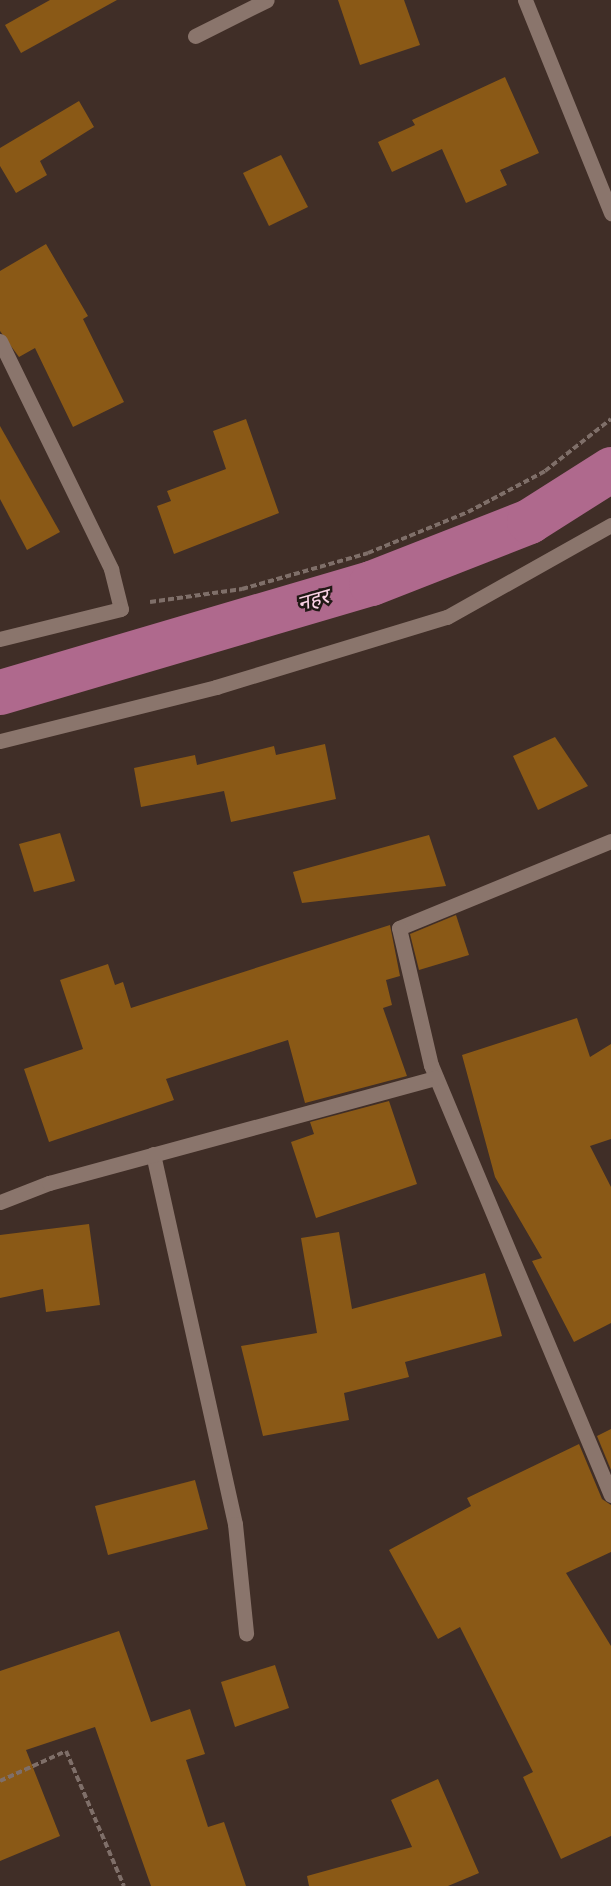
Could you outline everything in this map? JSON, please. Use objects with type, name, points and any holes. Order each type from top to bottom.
[{"type":"street","points":[[195,36],[267,0]]},
{"type":"street","points":[[525,0],[611,213]]},
{"type":"street","points":[[0,341],[111,569],[121,609],[0,639]]},
{"type":"street","points":[[0,741],[216,687],[447,617],[611,525]]},
{"type":"street","points":[[611,841],[399,928],[436,1078],[611,1495]]},
{"type":"street","points":[[0,1202],[153,1154],[436,1078]]},
{"type":"street","points":[[153,1154],[235,1524],[246,1633]]},
{"type":"path","points":[[121,609],[242,589],[369,553],[468,512],[545,471],[611,419]]},
{"type":"path","points":[[0,1781],[66,1750],[124,1886]]},
{"type":"building","points":[[50,0],[117,0],[21,53],[5,25]]},
{"type":"building","points":[[338,0],[404,0],[420,45],[360,65]]},
{"type":"building","points":[[505,77],[539,153],[500,170],[507,185],[466,203],[442,149],[392,172],[378,142],[415,125],[412,120]]},
{"type":"building","points":[[79,101],[94,127],[40,161],[47,175],[16,193],[0,166],[0,148]]},
{"type":"building","points":[[281,155],[308,207],[269,226],[243,173]]},
{"type":"building","points":[[46,244],[88,316],[83,319],[124,402],[73,427],[35,348],[19,357],[0,331],[0,271]]},
{"type":"building","points":[[246,419],[279,513],[174,554],[157,506],[171,501],[167,491],[226,469],[213,431]]},
{"type":"building","points":[[0,426],[60,532],[27,550],[0,499]]},
{"type":"building","points":[[555,737],[588,786],[538,810],[513,756]]},
{"type":"building","points":[[325,744],[336,799],[231,822],[224,791],[141,807],[134,768],[195,755],[197,765],[274,746],[276,755]]},
{"type":"building","points":[[60,833],[75,881],[34,892],[19,844]]},
{"type":"building","points":[[429,835],[446,886],[302,903],[293,872]]},
{"type":"building","points":[[456,915],[469,955],[419,970],[410,934]]},
{"type":"building","points":[[390,925],[400,976],[386,980],[392,1005],[383,1008],[407,1076],[305,1103],[288,1040],[166,1079],[174,1100],[49,1142],[24,1069],[83,1049],[60,980],[108,964],[115,985],[123,982],[131,1008]]},
{"type":"building","points":[[577,1018],[590,1057],[611,1044],[611,1139],[590,1146],[611,1187],[611,1323],[574,1342],[532,1261],[542,1258],[495,1177],[462,1055]]},
{"type":"building","points":[[389,1101],[417,1184],[316,1218],[291,1142],[314,1134],[310,1122]]},
{"type":"building","points":[[89,1224],[100,1305],[46,1312],[43,1289],[0,1298],[0,1235]]},
{"type":"building","points":[[339,1232],[352,1309],[485,1273],[502,1336],[405,1362],[409,1377],[344,1393],[349,1420],[263,1436],[241,1346],[317,1333],[301,1238]]},
{"type":"building","points":[[611,1429],[611,1470],[597,1436]]},
{"type":"building","points":[[579,1444],[602,1499],[611,1505],[611,1552],[566,1573],[611,1646],[611,1836],[561,1859],[523,1777],[533,1772],[460,1627],[438,1639],[389,1550],[471,1506],[467,1498]]},
{"type":"building","points":[[195,1480],[208,1529],[108,1555],[95,1506]]},
{"type":"building","points":[[119,1631],[151,1722],[190,1709],[205,1754],[186,1760],[208,1827],[224,1822],[246,1886],[151,1886],[95,1727],[26,1750],[60,1836],[0,1861],[0,1671]]},
{"type":"building","points":[[275,1665],[289,1708],[235,1727],[221,1682]]},
{"type":"building","points":[[438,1779],[479,1873],[448,1886],[309,1886],[307,1876],[412,1847],[391,1800]]},
{"type":"waterway","name":"नहर","points":[[0,692],[371,583],[529,521],[611,469]]}]
